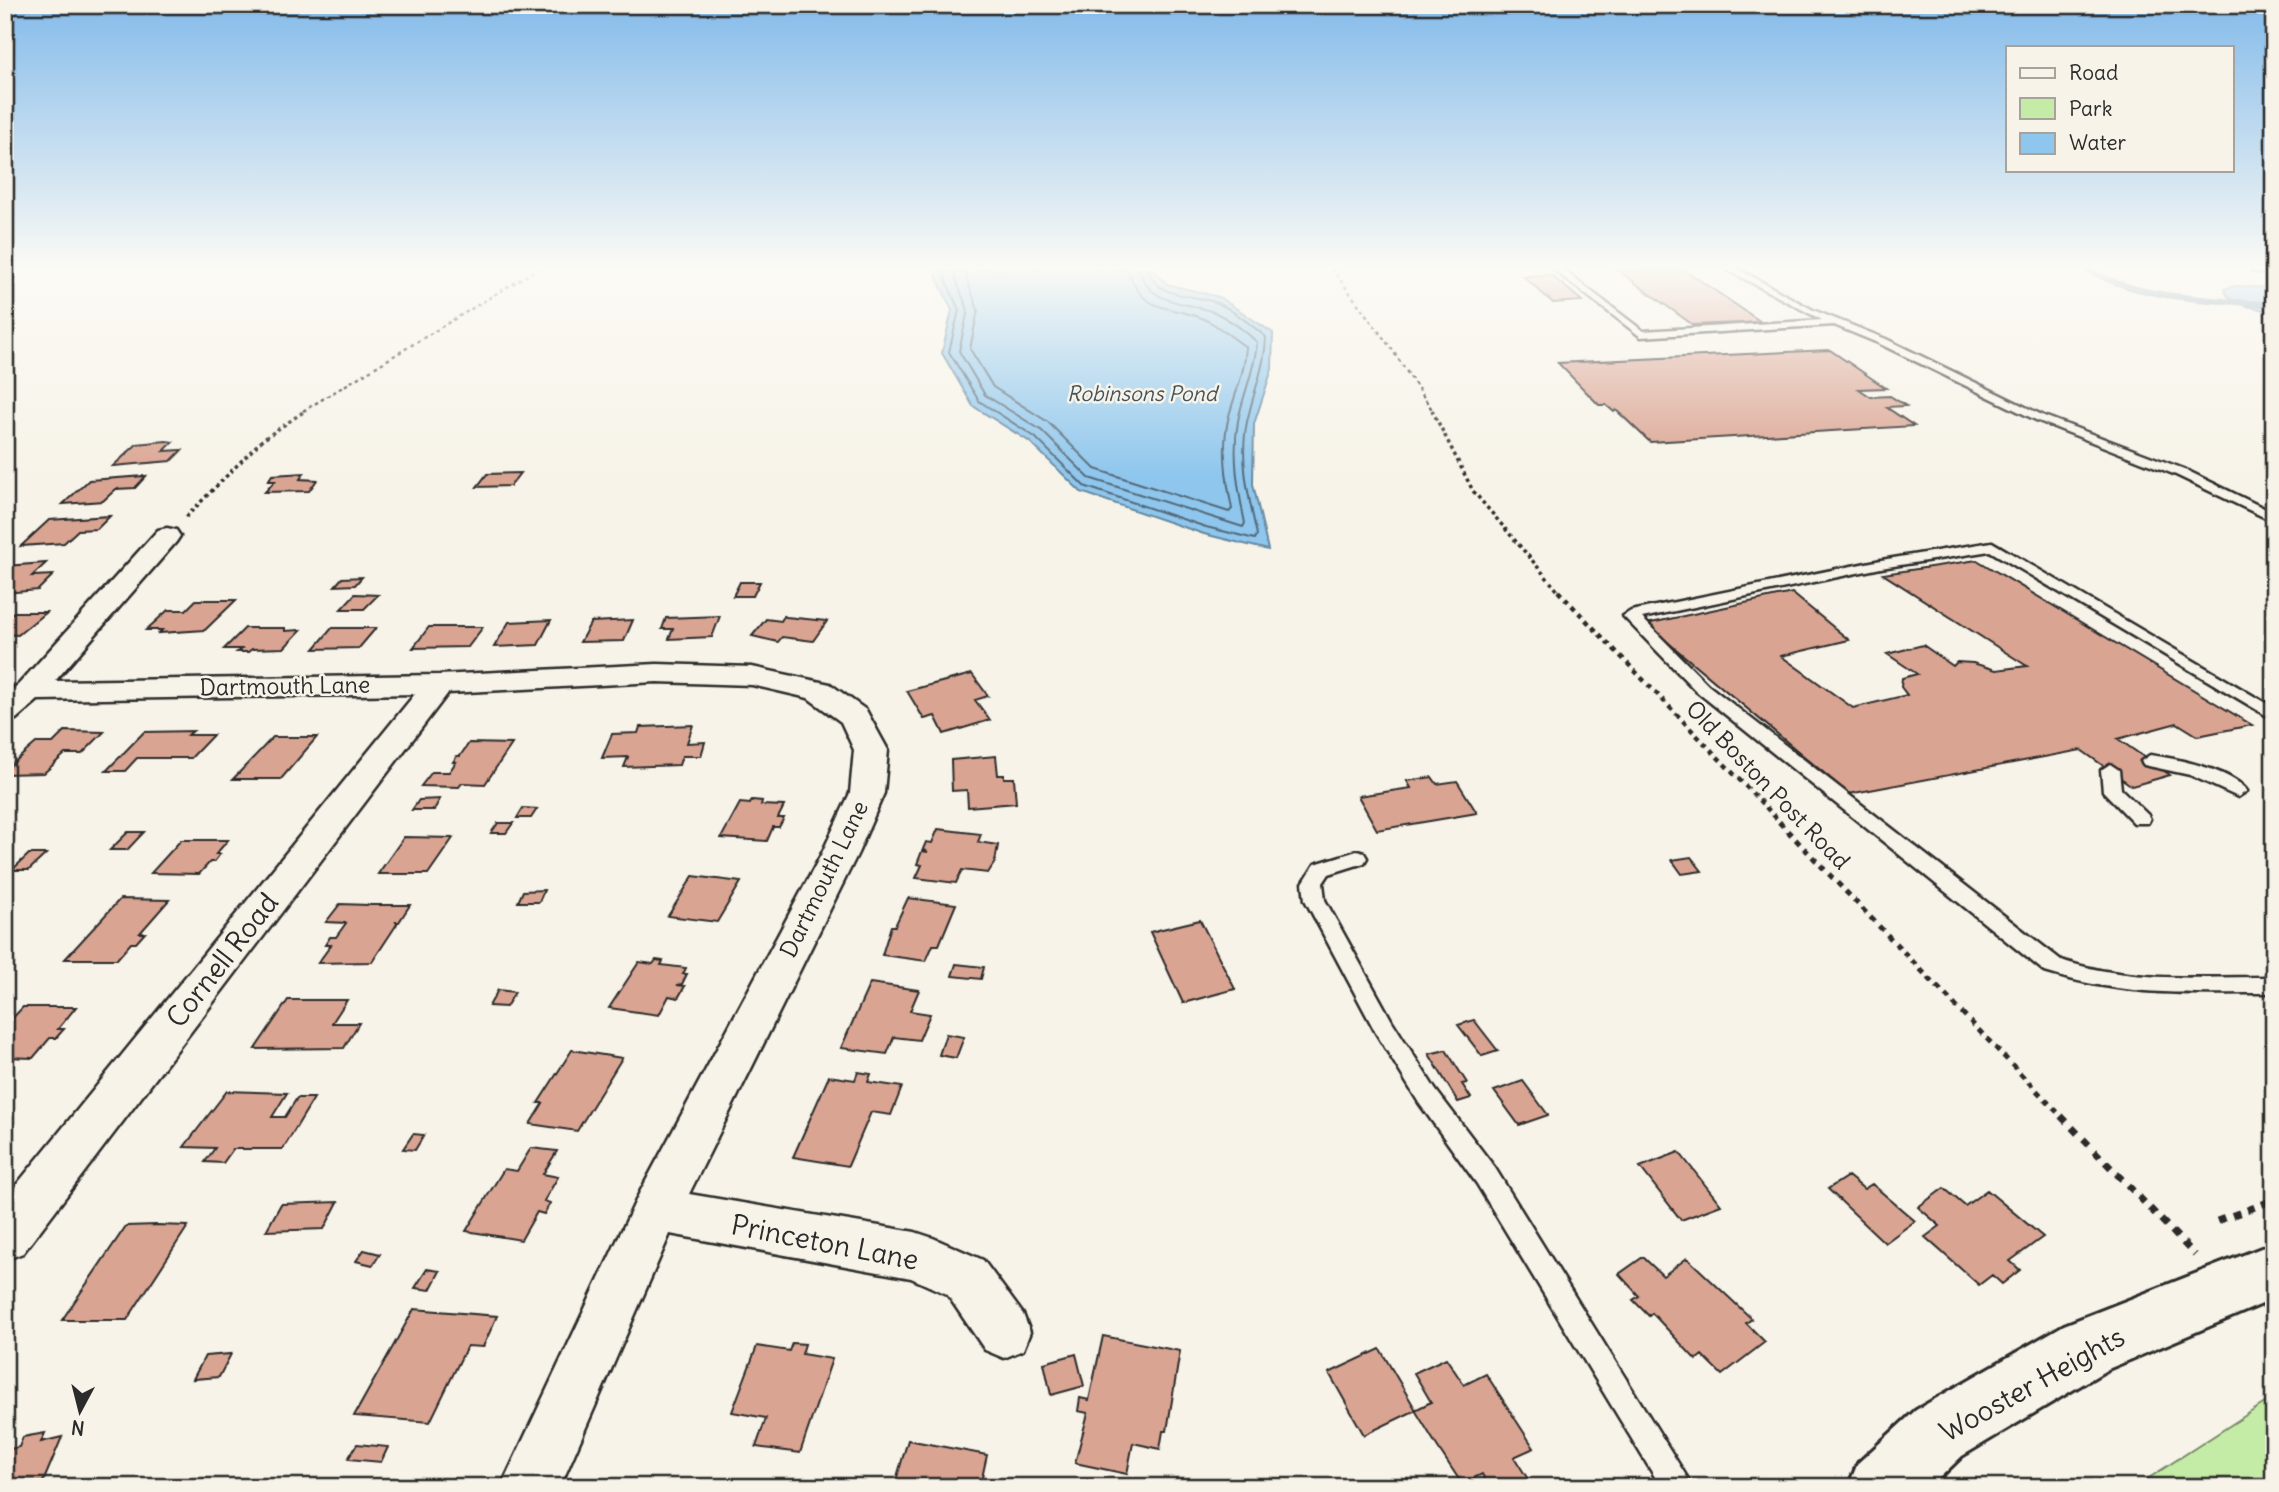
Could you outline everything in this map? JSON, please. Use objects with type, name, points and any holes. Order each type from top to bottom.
[{"type":"main road","name":"Wooster Heights","points":[[1882,1487],[1939,1433],[2086,1347],[2250,1280]]},
{"type":"street","points":[[18,701],[167,536]]},
{"type":"street","name":"Dartmouth Lane","points":[[18,701],[657,673],[752,676],[818,691],[855,717],[872,750],[867,793],[840,853],[656,1210],[530,1487]]},
{"type":"street","name":"Cornell Road","points":[[5,1237],[439,684]]},
{"type":"street","name":"Princeton Lane","points":[[656,1210],[915,1255],[965,1277],[1004,1332]]},
{"type":"lane","points":[[1876,339],[2040,418],[2180,472],[2274,518]]},
{"type":"lane","points":[[2274,715],[1992,546],[1881,564],[1631,616],[1702,688],[2053,965],[2078,976],[2142,984],[2274,985]]},
{"type":"lane","points":[[2150,761],[2173,762],[2238,791]]},
{"type":"lane","points":[[2110,770],[2112,791],[2141,819]]},
{"type":"lane","points":[[1357,858],[1322,869],[1313,883],[1315,900],[1384,1027],[1427,1096],[1486,1176],[1678,1487]]},
{"type":"path","points":[[167,536],[261,441],[291,419],[423,339]]},
{"type":"path","name":"Old Boston Post Road","points":[[1384,339],[1431,407],[1473,491],[1553,586],[2250,1280]]},
{"type":"path","points":[[2217,1221],[2274,1200]]},
{"type":"green space","points":[[2274,1397],[2274,1487],[2135,1487]]},
{"type":"water","name":"Robinsons Pond","points":[[945,339],[1273,339],[1272,369],[1254,424],[1253,484],[1268,550],[1204,534],[1081,492],[1030,442],[973,406],[942,353]]},
{"type":"building","points":[[1830,350],[1886,388],[1859,389],[1871,397],[1890,396],[1906,406],[1886,407],[1914,426],[1650,442],[1616,410],[1614,412],[1606,405],[1599,405],[1558,363]]},
{"type":"building","points":[[173,442],[164,451],[182,450],[171,461],[113,466],[137,444]]},
{"type":"building","points":[[304,473],[300,479],[317,480],[309,491],[265,492],[275,481],[268,481],[272,475]]},
{"type":"building","points":[[520,473],[510,486],[477,487],[487,474]]},
{"type":"building","points":[[146,476],[135,488],[116,489],[103,501],[63,504],[89,480]]},
{"type":"building","points":[[110,516],[97,529],[78,530],[64,543],[21,546],[49,520]]},
{"type":"building","points":[[1977,560],[2252,725],[2198,736],[2177,723],[2118,739],[2170,775],[2132,786],[2081,750],[1849,794],[1646,624],[1792,593],[1849,640],[1781,656],[1853,708],[1907,695],[1901,687],[1902,678],[1917,674],[1887,654],[1923,645],[1953,666],[1957,662],[1973,663],[1996,670],[2027,666],[1883,574]]},
{"type":"building","points":[[46,563],[32,576],[53,575],[38,590],[5,593],[5,566]]},
{"type":"building","points":[[362,577],[355,585],[335,586],[342,578]]},
{"type":"building","points":[[740,582],[760,582],[753,596],[733,596]]},
{"type":"building","points":[[355,594],[378,595],[364,609],[341,609]]},
{"type":"building","points":[[196,600],[236,600],[205,630],[159,633],[162,630],[146,630],[168,610],[186,610]]},
{"type":"building","points":[[14,612],[46,612],[18,635],[5,634],[5,618]]},
{"type":"building","points":[[720,616],[712,637],[669,639],[673,629],[662,629],[666,618]]},
{"type":"building","points":[[784,616],[827,621],[813,641],[782,637],[778,642],[752,636],[766,619],[781,621]]},
{"type":"building","points":[[551,620],[538,645],[494,647],[509,622]]},
{"type":"building","points":[[633,620],[624,641],[580,642],[591,622]]},
{"type":"building","points":[[429,627],[483,627],[468,647],[413,648]]},
{"type":"building","points":[[245,628],[301,630],[284,648],[252,649],[248,652],[237,652],[241,649],[224,649]]},
{"type":"building","points":[[332,628],[376,628],[359,648],[314,649]]},
{"type":"building","points":[[972,674],[988,696],[975,700],[990,720],[944,734],[935,716],[924,719],[907,691]]},
{"type":"building","points":[[693,725],[687,743],[705,742],[701,756],[682,756],[679,765],[624,767],[628,757],[602,758],[612,734],[638,733],[640,727]]},
{"type":"building","points":[[65,731],[104,732],[82,754],[65,754],[44,773],[5,774],[5,770],[36,743],[53,743]]},
{"type":"building","points":[[193,731],[188,735],[213,735],[191,758],[137,758],[125,771],[106,771],[144,732]]},
{"type":"building","points":[[273,737],[317,737],[281,779],[233,779]]},
{"type":"building","points":[[469,743],[512,744],[485,784],[462,783],[459,787],[421,786],[432,772],[449,772],[457,756],[460,756]]},
{"type":"building","points":[[996,756],[998,775],[1014,778],[1016,803],[968,807],[967,790],[952,791],[951,760]]},
{"type":"building","points":[[1432,777],[1437,784],[1457,781],[1477,813],[1377,830],[1358,796],[1411,788],[1407,781]]},
{"type":"building","points":[[440,799],[434,810],[412,810],[419,800]]},
{"type":"building","points":[[752,800],[762,801],[761,805],[784,806],[778,818],[784,818],[779,827],[773,827],[767,841],[721,838],[740,803],[750,804]]},
{"type":"building","points":[[523,808],[537,809],[531,818],[517,818]]},
{"type":"building","points":[[498,823],[513,823],[506,833],[491,833]]},
{"type":"building","points":[[938,829],[981,834],[978,842],[998,845],[995,862],[988,873],[962,870],[956,883],[916,878],[922,865],[917,864],[922,851],[928,852],[923,849],[926,842],[932,843]]},
{"type":"building","points":[[128,832],[144,832],[127,850],[110,850]]},
{"type":"building","points":[[404,837],[453,838],[428,874],[378,874]]},
{"type":"building","points":[[181,840],[228,840],[216,854],[220,854],[214,862],[210,862],[199,874],[151,873]]},
{"type":"building","points":[[29,854],[46,854],[29,870],[12,870]]},
{"type":"building","points":[[1691,857],[1702,871],[1682,874],[1672,860]]},
{"type":"building","points":[[693,876],[741,882],[717,922],[668,916]]},
{"type":"building","points":[[544,890],[539,902],[518,902],[523,891]]},
{"type":"building","points":[[908,898],[956,904],[939,945],[933,945],[926,961],[882,955],[891,926],[895,926]]},
{"type":"building","points":[[120,899],[169,900],[140,933],[145,933],[136,943],[131,943],[117,959],[65,959]]},
{"type":"building","points":[[340,904],[410,905],[399,922],[396,922],[372,962],[318,963],[331,945],[325,945],[330,937],[336,937],[346,923],[326,922]]},
{"type":"building","points":[[1200,920],[1235,989],[1183,1003],[1150,932]]},
{"type":"building","points":[[656,960],[663,961],[661,965],[686,968],[683,974],[687,974],[682,984],[677,985],[685,986],[678,998],[669,996],[659,1015],[609,1008],[639,962],[653,964]]},
{"type":"building","points":[[956,964],[984,967],[981,979],[952,976]]},
{"type":"building","points":[[870,983],[919,990],[910,1011],[930,1014],[919,1040],[894,1037],[887,1054],[841,1048]]},
{"type":"building","points":[[498,990],[515,992],[506,1007],[489,1006]]},
{"type":"building","points":[[288,1000],[347,1000],[332,1023],[359,1023],[344,1048],[255,1049]]},
{"type":"building","points":[[23,1007],[76,1007],[58,1029],[64,1029],[56,1038],[50,1038],[33,1058],[5,1057],[5,1026]]},
{"type":"building","points":[[1474,1020],[1498,1051],[1482,1056],[1458,1025]]},
{"type":"building","points":[[946,1034],[964,1037],[956,1058],[939,1055]]},
{"type":"building","points":[[572,1050],[622,1058],[577,1131],[530,1124],[543,1103],[538,1103]]},
{"type":"building","points":[[1446,1050],[1467,1083],[1462,1084],[1471,1098],[1458,1102],[1429,1054]]},
{"type":"building","points":[[858,1072],[871,1074],[868,1082],[902,1087],[891,1115],[871,1112],[848,1166],[793,1157],[829,1076],[855,1080]]},
{"type":"building","points":[[1523,1081],[1548,1115],[1519,1125],[1494,1091]]},
{"type":"building","points":[[227,1091],[287,1093],[272,1117],[285,1117],[297,1098],[314,1098],[283,1149],[233,1149],[223,1163],[205,1162],[215,1148],[184,1147]]},
{"type":"building","points":[[413,1134],[424,1135],[415,1150],[403,1149]]},
{"type":"building","points":[[531,1148],[557,1151],[543,1174],[558,1177],[544,1201],[550,1203],[544,1214],[537,1212],[521,1240],[466,1231],[504,1169],[517,1171]]},
{"type":"building","points":[[1679,1152],[1721,1205],[1681,1220],[1640,1167]]},
{"type":"building","points":[[1848,1176],[1864,1189],[1872,1184],[1915,1221],[1885,1243],[1828,1189]]},
{"type":"building","points":[[1944,1188],[1965,1206],[1987,1190],[2043,1237],[2010,1261],[2020,1270],[2002,1284],[1992,1275],[1979,1285],[1925,1237],[1940,1226],[1918,1207]]},
{"type":"building","points":[[338,1202],[324,1229],[266,1231],[281,1204]]},
{"type":"building","points":[[126,1226],[188,1226],[127,1320],[62,1320]]},
{"type":"building","points":[[364,1250],[380,1254],[373,1265],[356,1261]]},
{"type":"building","points":[[1643,1257],[1663,1276],[1687,1258],[1752,1319],[1746,1323],[1765,1342],[1722,1375],[1702,1355],[1696,1360],[1652,1313],[1649,1316],[1633,1300],[1639,1296],[1619,1274]]},
{"type":"building","points":[[427,1269],[440,1271],[430,1290],[415,1288]]},
{"type":"building","points":[[414,1309],[497,1316],[483,1347],[467,1346],[430,1422],[354,1416]]},
{"type":"building","points":[[1103,1336],[1180,1351],[1167,1431],[1163,1431],[1160,1449],[1133,1443],[1127,1474],[1075,1463],[1088,1413],[1078,1411],[1080,1398],[1089,1400]]},
{"type":"building","points":[[792,1343],[805,1344],[802,1354],[832,1359],[800,1453],[756,1447],[766,1418],[732,1412],[757,1346],[789,1351]]},
{"type":"building","points":[[1380,1349],[1416,1410],[1364,1435],[1329,1373]]},
{"type":"building","points":[[231,1354],[219,1377],[193,1379],[205,1356]]},
{"type":"building","points":[[1076,1354],[1084,1386],[1051,1395],[1044,1363]]},
{"type":"building","points":[[1446,1358],[1464,1385],[1486,1374],[1534,1448],[1514,1457],[1531,1484],[1525,1487],[1489,1487],[1482,1474],[1462,1484],[1415,1410],[1431,1402],[1414,1373]]},
{"type":"building","points":[[45,1433],[41,1442],[62,1437],[41,1487],[5,1487],[5,1450],[19,1447],[23,1437]]},
{"type":"building","points":[[908,1440],[987,1455],[980,1487],[894,1487]]},
{"type":"building","points":[[357,1444],[388,1447],[381,1462],[348,1459]]}]
